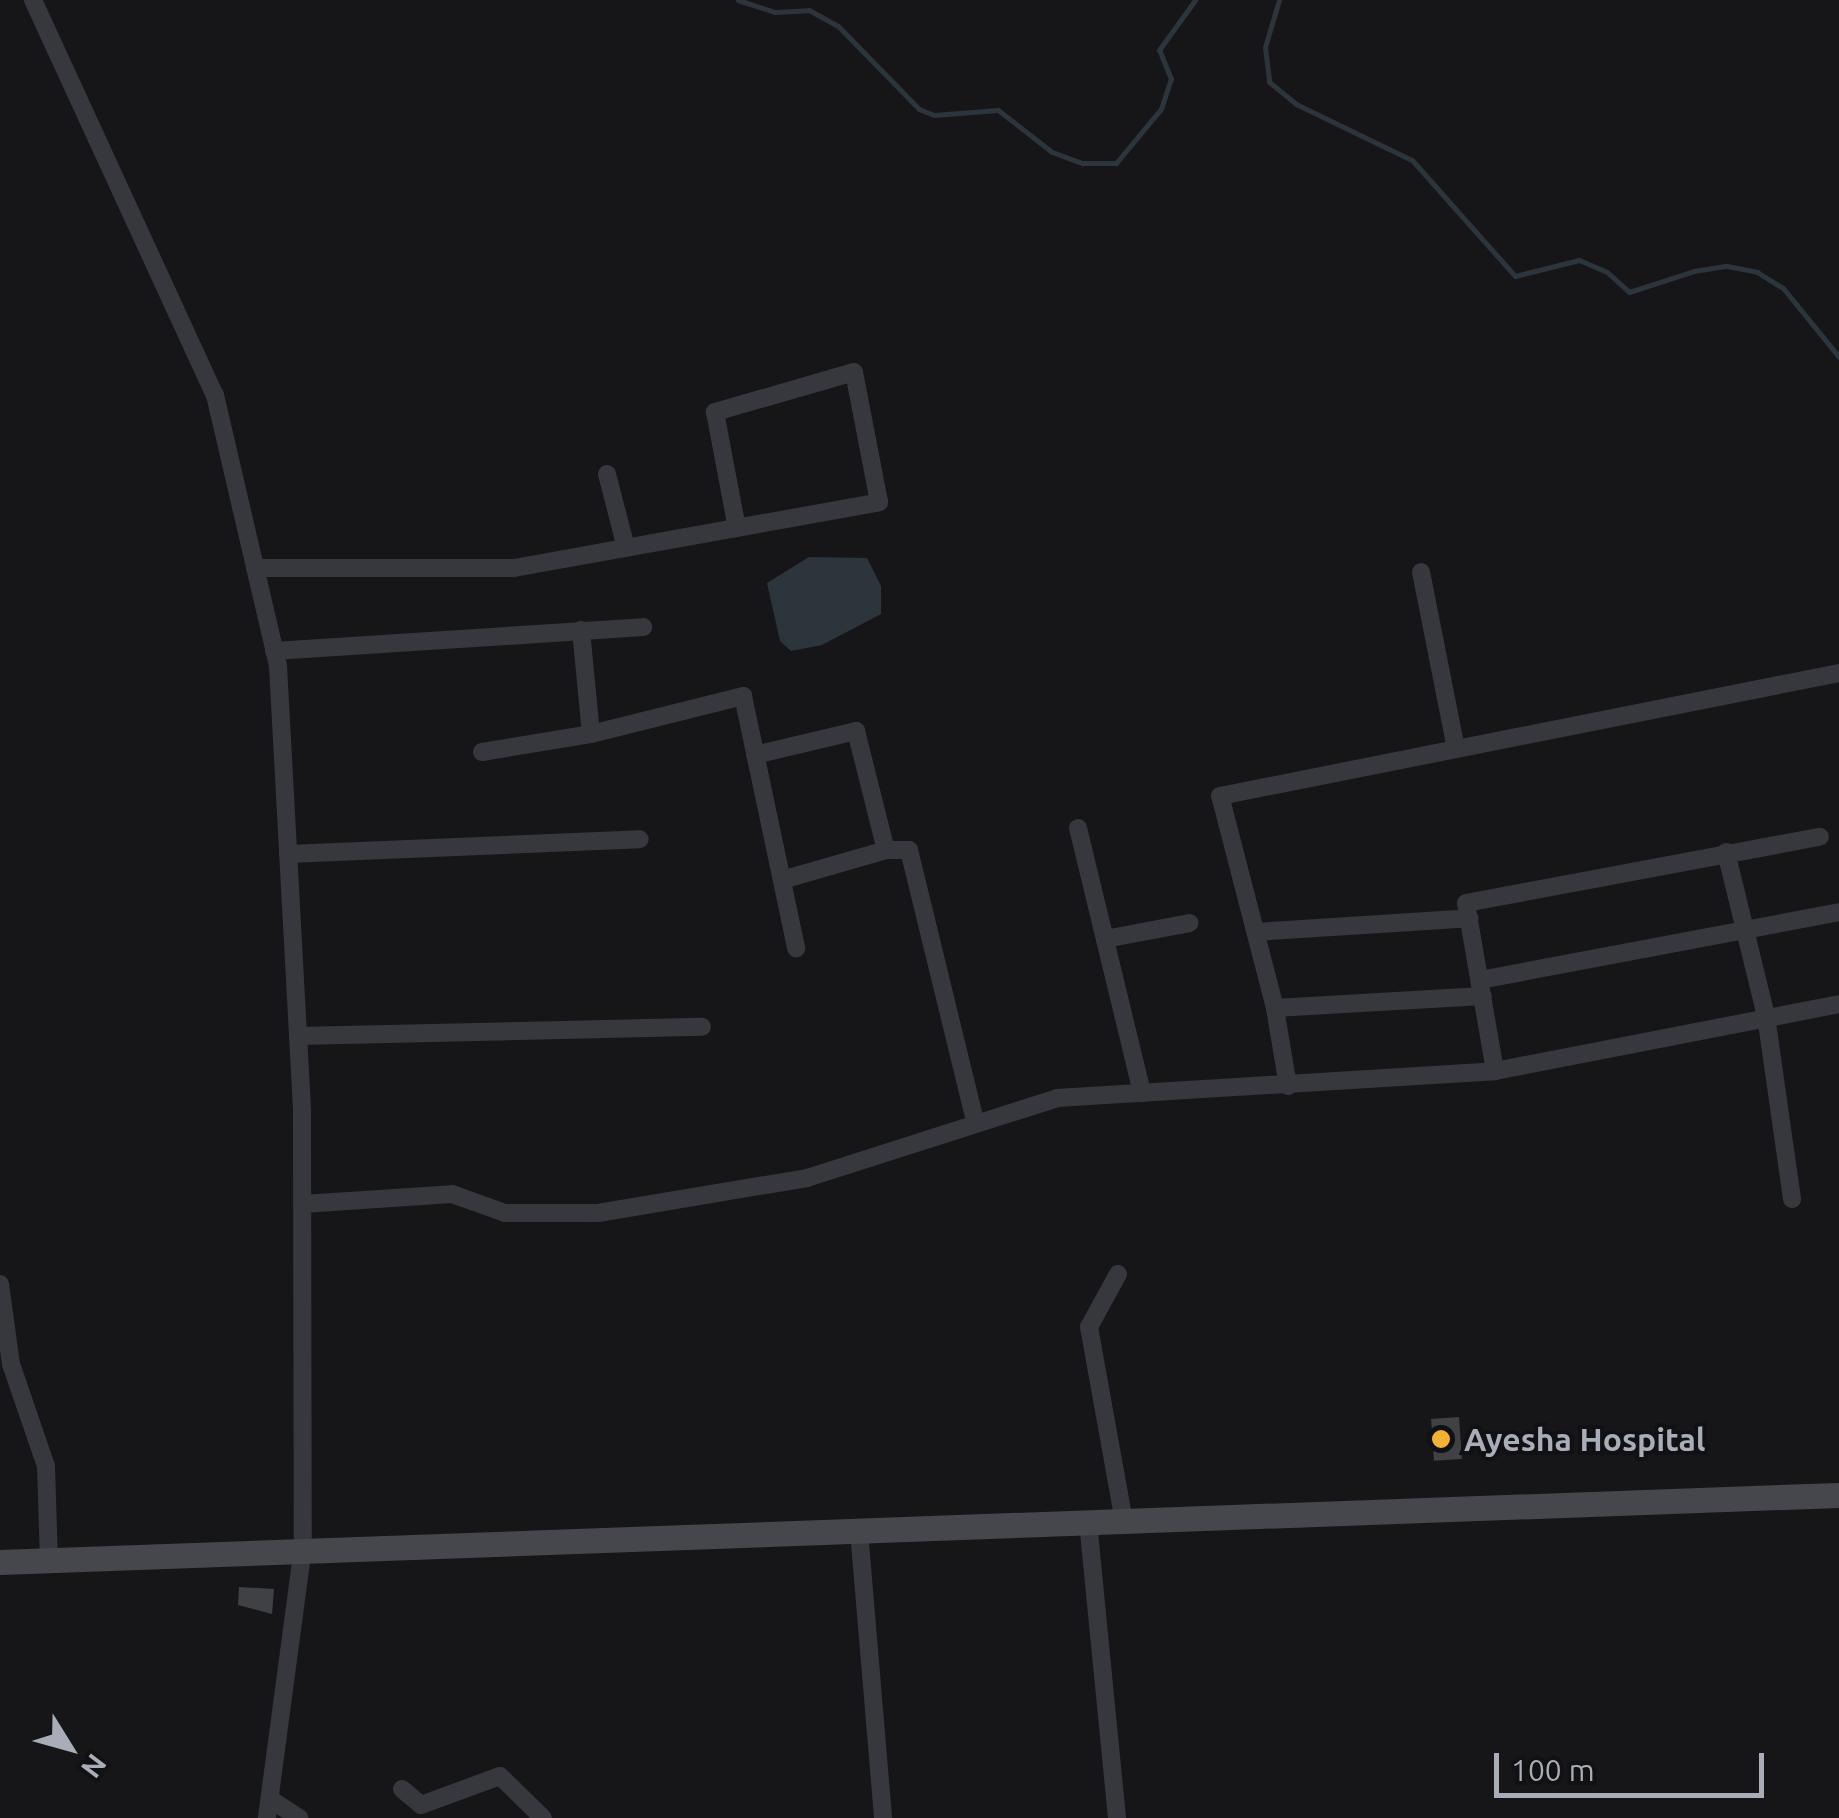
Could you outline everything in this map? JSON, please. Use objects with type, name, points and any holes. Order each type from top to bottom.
[{"type":"main road","points":[[0,1562],[304,1546],[1839,1496]]},
{"type":"street","points":[[33,0],[215,395],[274,650],[298,1036],[303,1204],[304,1546],[268,1808],[299,1818]]},
{"type":"street","points":[[255,568],[514,568],[626,548],[880,502],[854,372],[716,412],[736,528]]},
{"type":"street","points":[[607,474],[626,548]]},
{"type":"street","points":[[1420,572],[1456,749]]},
{"type":"street","points":[[274,650],[643,627]]},
{"type":"street","points":[[581,630],[591,734]]},
{"type":"street","points":[[1288,1086],[1275,1008],[1220,796],[1839,673]]},
{"type":"street","points":[[482,752],[591,734],[743,696],[796,948]]},
{"type":"street","points":[[755,755],[856,731],[886,850]]},
{"type":"street","points":[[1078,828],[1142,1093]]},
{"type":"street","points":[[1494,1072],[1466,903],[1820,837]]},
{"type":"street","points":[[288,854],[640,838]]},
{"type":"street","points":[[782,880],[886,850],[909,850],[976,1120]]},
{"type":"street","points":[[1726,852],[1766,1016],[1792,1199]]},
{"type":"street","points":[[1275,1008],[1481,988],[1839,912]]},
{"type":"street","points":[[1256,932],[1470,918]]},
{"type":"street","points":[[1105,939],[1190,923]]},
{"type":"street","points":[[303,1204],[452,1194],[505,1214],[598,1213],[808,1178],[976,1120],[1057,1098],[1494,1072],[1839,1004]]},
{"type":"street","points":[[298,1036],[702,1027]]},
{"type":"street","points":[[1118,1274],[1089,1328],[1124,1521]]},
{"type":"street","points":[[0,1284],[12,1364],[46,1466],[48,1560]]},
{"type":"street","points":[[1088,1522],[1118,1818]]},
{"type":"street","points":[[858,1530],[883,1818]]},
{"type":"street","points":[[402,1789],[422,1805],[500,1776],[543,1818]]},
{"type":"shaded area","points":[[809,557],[867,558],[881,586],[881,614],[822,645],[791,651],[780,641],[767,583]]},
{"type":"building","points":[[1459,1417],[1462,1459],[1434,1461],[1431,1419]]},
{"type":"building","points":[[239,1587],[274,1589],[272,1614],[238,1605]]},
{"type":"waterway","points":[[738,0],[775,12],[809,10],[838,26],[919,109],[934,115],[998,110],[1052,152],[1083,163],[1116,163],[1161,109],[1171,79],[1159,50],[1195,0]]},
{"type":"waterway","points":[[1279,0],[1265,47],[1269,82],[1296,104],[1412,160],[1515,276],[1579,260],[1607,272],[1629,292],[1694,271],[1727,266],[1757,272],[1783,288],[1839,357]]},
{"type":"place","name":"Ayesha Hospital","points":[[1441,1439]]}]
